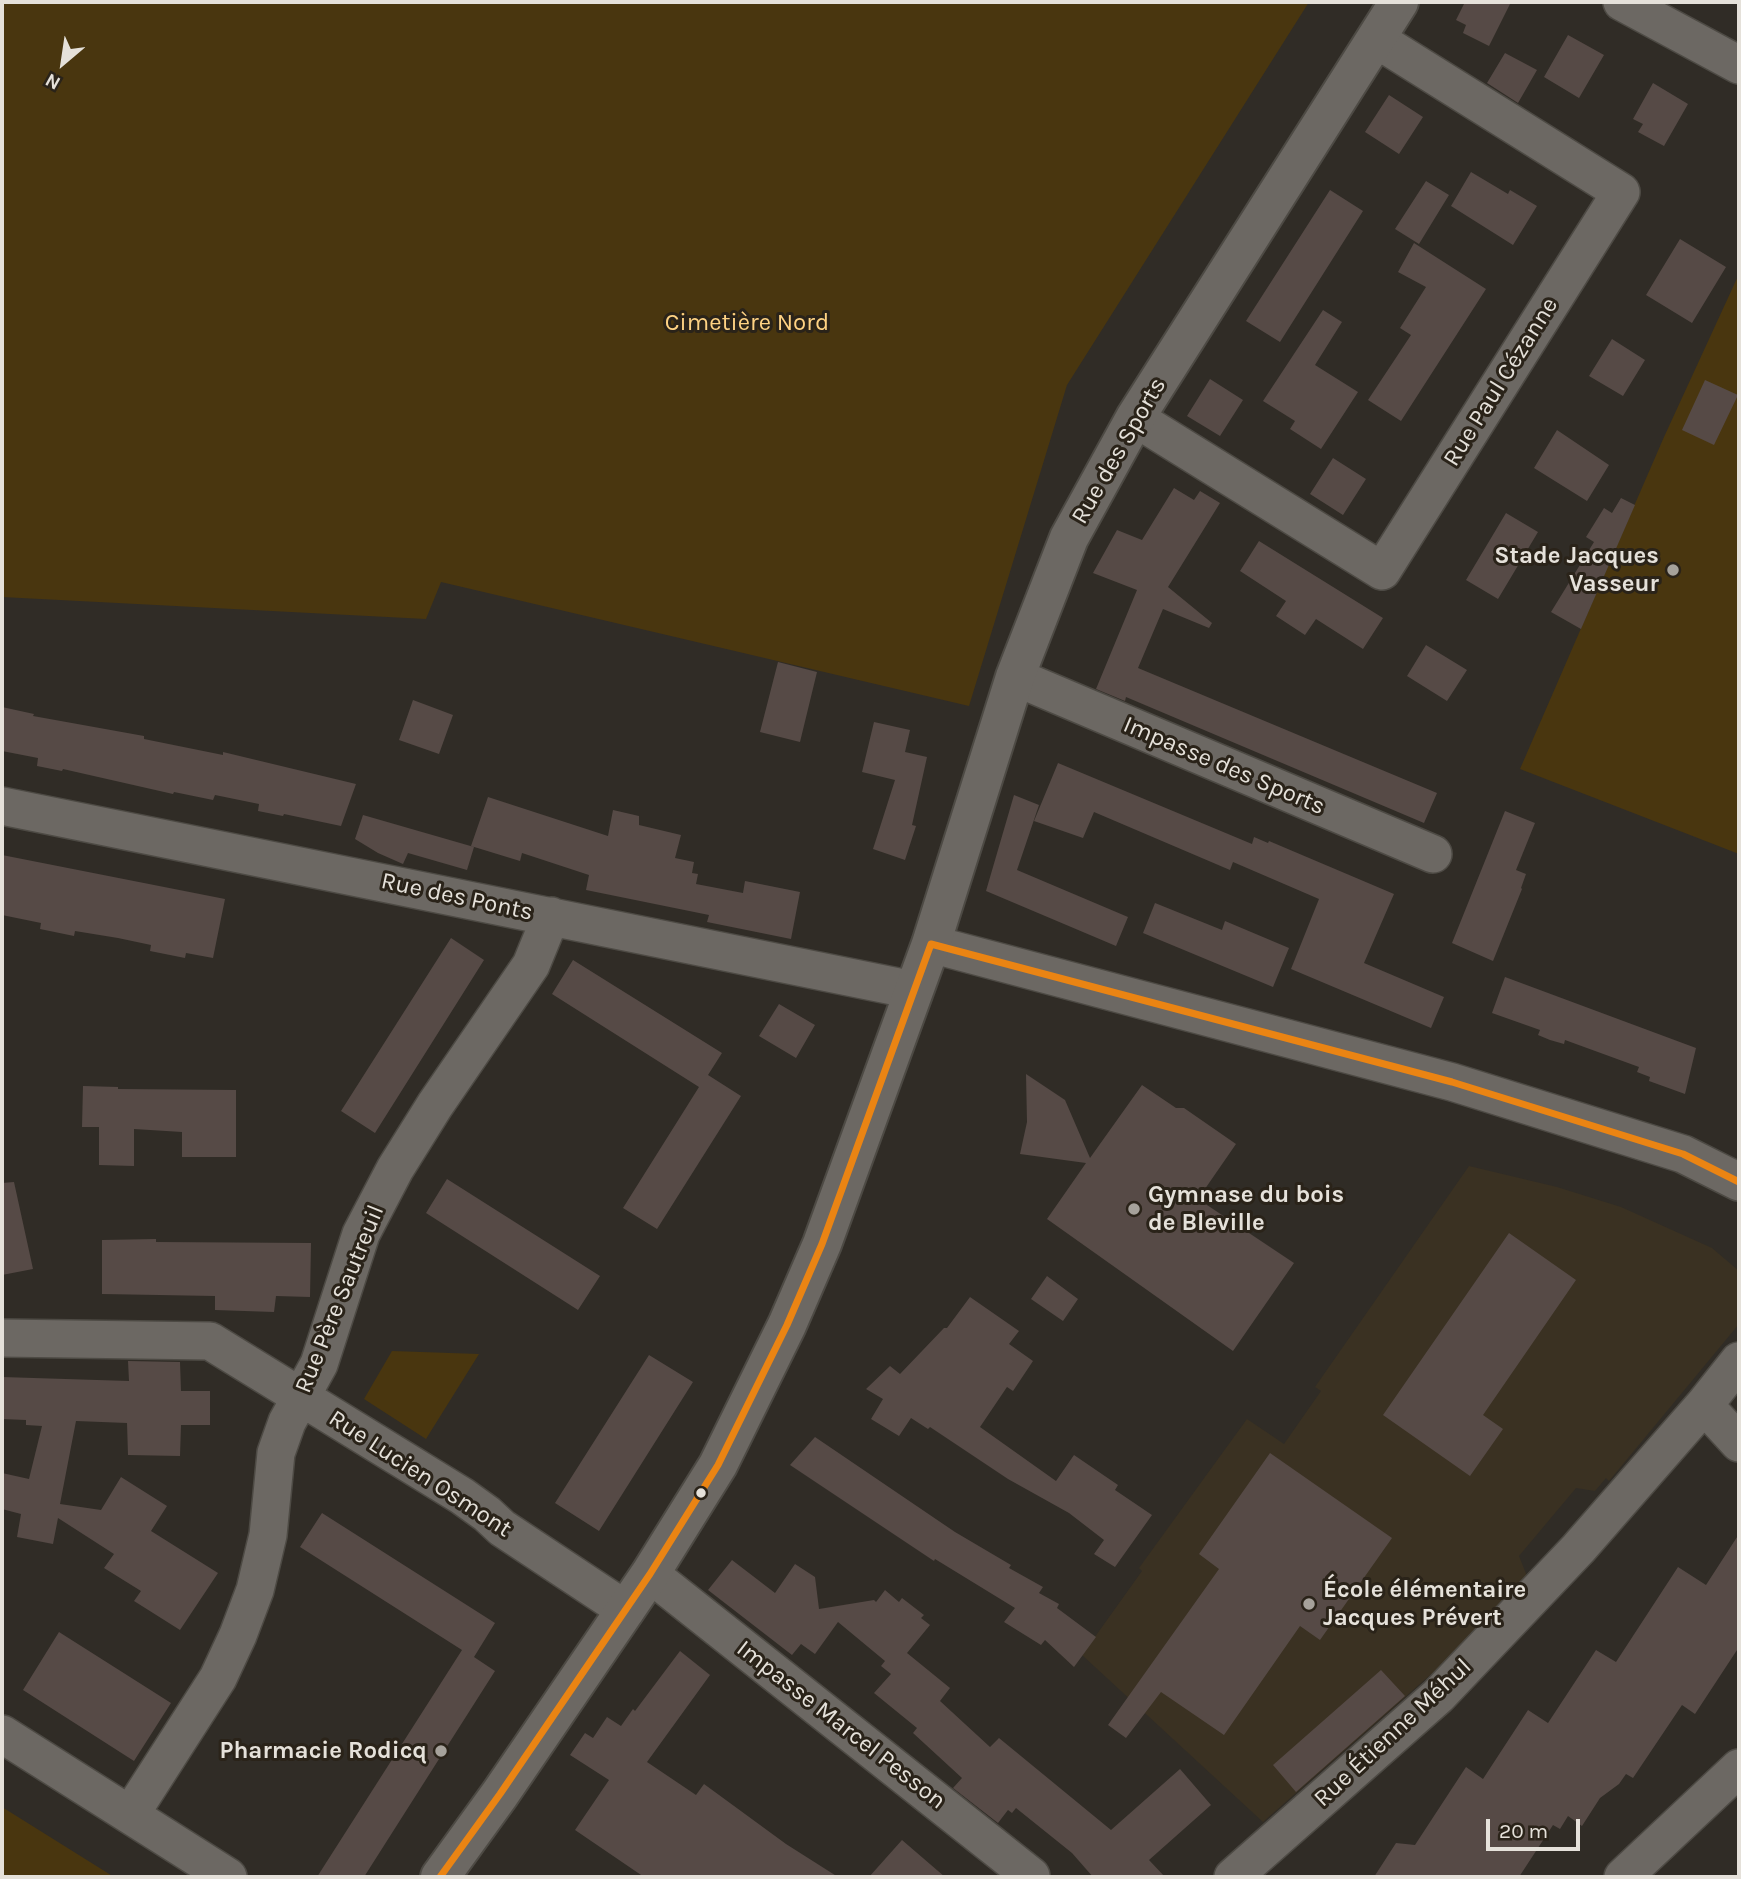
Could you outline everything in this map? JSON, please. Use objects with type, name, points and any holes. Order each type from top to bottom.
[{"type":"street","name":"Rue des Sports","points":[[440,1877],[626,1610],[718,1465],[822,1244],[930,944],[1015,677],[1069,538],[1135,418],[1399,2]]},
{"type":"street","points":[[1622,2],[1739,65]]},
{"type":"street","name":"Rue Paul Cézanne","points":[[1135,418],[1382,571],[1621,192],[1376,39]]},
{"type":"street","name":"Impasse des Sports","points":[[1015,677],[1433,854]]},
{"type":"street","name":"Rue des Ponts","points":[[2,806],[913,990]]},
{"type":"street","name":"Rue Père Sautreuil","points":[[130,1815],[218,1678],[238,1635],[255,1590],[268,1535],[276,1453],[287,1422],[319,1364],[361,1234],[395,1169],[435,1105],[531,965],[551,916]]},
{"type":"street","points":[[930,944],[1452,1082],[1683,1154],[1739,1182]]},
{"type":"street","name":"Rue Lucien Osmont","points":[[2,1338],[210,1341],[487,1514],[502,1528],[626,1610]]},
{"type":"street","name":"Rue Étienne Méhul","points":[[1233,1877],[1438,1696],[1578,1549],[1739,1361]]},
{"type":"street","points":[[1704,1405],[1739,1443]]},
{"type":"street","name":"Impasse Marcel Pesson","points":[[650,1574],[1031,1876]]},
{"type":"street","points":[[2,1734],[229,1877]]},
{"type":"street","points":[[1623,1877],[1739,1768]]},
{"type":"shaded area","points":[[1469,1166],[1557,1187],[1621,1207],[1712,1248],[1739,1271],[1739,1324],[1609,1481],[1606,1478],[1595,1491],[1576,1488],[1519,1556],[1527,1576],[1437,1669],[1263,1822],[1082,1655],[1142,1571],[1139,1568],[1247,1419],[1284,1444],[1321,1391],[1315,1387]]},
{"type":"green space","name":"Cimetière Nord","points":[[2,2],[1309,2],[1067,385],[969,706],[441,582],[426,619],[2,597]]},
{"type":"green space","name":"Stade Jacques Vasseur","points":[[1739,274],[1739,854],[1520,769],[1664,437]]},
{"type":"green space","points":[[392,1351],[479,1354],[426,1439],[364,1399]]},
{"type":"green space","points":[[2,1807],[114,1877],[2,1877]]},
{"type":"building","points":[[1465,2],[1511,2],[1489,46],[1463,33],[1466,25],[1456,20]]},
{"type":"building","points":[[1568,35],[1604,55],[1579,98],[1544,77]]},
{"type":"building","points":[[1505,53],[1537,70],[1518,103],[1487,83]]},
{"type":"building","points":[[1653,83],[1688,104],[1664,146],[1638,132],[1643,124],[1633,119]]},
{"type":"building","points":[[1389,95],[1423,117],[1399,154],[1365,132]]},
{"type":"building","points":[[1471,172],[1508,194],[1510,190],[1537,206],[1513,245],[1451,206]]},
{"type":"building","points":[[1426,181],[1449,195],[1419,244],[1395,229]]},
{"type":"building","points":[[1330,190],[1363,211],[1280,342],[1246,321]]},
{"type":"building","points":[[1680,239],[1726,267],[1692,323],[1646,295]]},
{"type":"building","points":[[1414,243],[1486,289],[1401,421],[1368,400],[1411,335],[1400,328],[1426,287],[1398,272]]},
{"type":"building","points":[[1323,310],[1342,322],[1315,365],[1358,392],[1321,449],[1290,429],[1295,421],[1263,401]]},
{"type":"building","points":[[1612,339],[1645,360],[1623,396],[1589,376]]},
{"type":"building","points":[[1210,379],[1243,400],[1220,436],[1187,416]]},
{"type":"building","points":[[1705,380],[1738,395],[1714,445],[1682,430]]},
{"type":"building","points":[[1557,430],[1609,465],[1587,501],[1534,468]]},
{"type":"building","points":[[1333,458],[1366,479],[1343,515],[1310,494]]},
{"type":"building","points":[[1174,488],[1194,500],[1200,491],[1220,503],[1168,587],[1212,623],[1209,628],[1163,609],[1138,668],[1437,793],[1424,823],[1126,697],[1125,701],[1096,689],[1137,590],[1093,573],[1117,530],[1142,540]]},
{"type":"building","points":[[1621,498],[1635,505],[1581,629],[1551,612],[1594,542],[1586,537],[1604,508],[1612,513]]},
{"type":"building","points":[[1506,513],[1538,532],[1498,599],[1466,580]]},
{"type":"building","points":[[1259,541],[1383,618],[1363,649],[1316,619],[1305,635],[1276,616],[1286,601],[1240,571]]},
{"type":"building","points":[[1426,645],[1467,670],[1447,701],[1407,676]]},
{"type":"building","points":[[778,662],[817,672],[800,742],[760,732]]},
{"type":"building","points":[[413,700],[453,715],[439,754],[399,740]]},
{"type":"building","points":[[2,707],[34,714],[33,716],[144,736],[144,739],[223,755],[223,752],[356,784],[341,826],[258,811],[259,804],[215,795],[213,800],[174,792],[173,794],[63,769],[62,771],[37,766],[38,758],[2,751]]},
{"type":"building","points":[[874,722],[910,730],[905,752],[927,757],[912,825],[916,826],[905,860],[873,849],[895,780],[862,772]]},
{"type":"building","points":[[1058,763],[1252,844],[1254,837],[1268,843],[1269,841],[1394,894],[1364,963],[1444,997],[1431,1028],[1291,969],[1319,899],[1233,862],[1230,870],[1094,812],[1083,838],[1034,821]]},
{"type":"building","points":[[1014,795],[1039,805],[1017,870],[1128,917],[1116,946],[986,891]]},
{"type":"building","points":[[488,797],[608,836],[613,810],[639,816],[639,825],[681,835],[675,858],[694,862],[692,873],[698,874],[696,884],[743,893],[745,881],[800,892],[791,939],[707,922],[709,915],[586,890],[589,875],[522,853],[520,861],[471,846]]},
{"type":"building","points":[[1505,811],[1535,823],[1516,870],[1526,874],[1522,889],[1493,961],[1452,943]]},
{"type":"building","points":[[363,815],[474,847],[467,870],[408,853],[403,864],[378,853],[355,839]]},
{"type":"building","points":[[2,855],[225,899],[213,958],[186,953],[185,958],[150,951],[151,945],[75,931],[74,936],[40,929],[41,923],[2,915]]},
{"type":"building","points":[[1155,903],[1222,930],[1225,921],[1289,948],[1273,987],[1143,933]]},
{"type":"building","points":[[451,938],[484,960],[375,1133],[341,1111]]},
{"type":"building","points":[[573,960],[722,1053],[708,1075],[741,1096],[657,1229],[623,1208],[699,1087],[552,994]]},
{"type":"building","points":[[1505,977],[1696,1048],[1685,1094],[1649,1081],[1650,1077],[1637,1072],[1639,1067],[1565,1040],[1564,1044],[1550,1040],[1538,1035],[1540,1030],[1492,1013]]},
{"type":"building","points":[[779,1004],[815,1025],[796,1058],[759,1036]]},
{"type":"building","name":"Gymnase du bois de Bleville","points":[[1026,1074],[1065,1100],[1090,1158],[1142,1085],[1176,1108],[1184,1108],[1236,1144],[1198,1199],[1294,1263],[1233,1351],[1047,1219],[1086,1163],[1020,1154],[1027,1122]]},
{"type":"building","points":[[83,1086],[236,1090],[236,1157],[182,1157],[182,1132],[134,1129],[134,1166],[99,1165],[99,1127],[82,1127]]},
{"type":"building","points":[[447,1179],[600,1276],[578,1310],[426,1213]]},
{"type":"building","points":[[14,1182],[33,1269],[2,1275],[2,1183]]},
{"type":"building","points":[[1509,1233],[1576,1280],[1483,1415],[1503,1429],[1470,1476],[1383,1415]]},
{"type":"building","points":[[156,1239],[156,1242],[311,1243],[310,1297],[276,1296],[274,1312],[215,1310],[215,1296],[102,1294],[102,1240]]},
{"type":"building","points":[[1047,1276],[1078,1299],[1063,1321],[1031,1299]]},
{"type":"building","points":[[970,1297],[1019,1331],[1009,1344],[1033,1361],[1013,1391],[1007,1387],[980,1427],[1056,1481],[1074,1455],[1118,1485],[1115,1490],[1152,1515],[1115,1567],[1094,1554],[1104,1540],[1069,1513],[1008,1479],[930,1427],[928,1429],[911,1418],[899,1436],[871,1419],[883,1399],[866,1389],[890,1366],[900,1374],[947,1328]]},
{"type":"building","points":[[649,1355],[693,1382],[599,1531],[555,1503]]},
{"type":"building","points":[[128,1361],[180,1362],[181,1391],[210,1391],[210,1425],[181,1425],[180,1456],[128,1455],[127,1423],[76,1421],[60,1504],[101,1510],[121,1477],[167,1506],[151,1531],[218,1573],[180,1630],[134,1601],[141,1591],[104,1568],[114,1554],[58,1518],[53,1544],[17,1537],[21,1514],[2,1509],[2,1473],[29,1479],[42,1426],[26,1425],[26,1420],[2,1419],[2,1377],[129,1381]]},
{"type":"building","points":[[815,1437],[955,1532],[1011,1565],[1009,1568],[1043,1587],[1039,1593],[1059,1604],[1057,1608],[1096,1637],[1074,1667],[1045,1640],[1041,1645],[1004,1622],[1015,1608],[935,1559],[934,1561],[790,1465]]},
{"type":"building","points":[[1270,1453],[1392,1538],[1320,1640],[1300,1626],[1224,1735],[1161,1692],[1126,1738],[1108,1725],[1219,1569],[1199,1554]]},
{"type":"building","points":[[322,1513],[495,1623],[474,1657],[495,1671],[364,1877],[317,1877],[462,1650],[300,1547]]},
{"type":"building","points":[[1739,1534],[1739,1647],[1695,1714],[1682,1705],[1633,1778],[1626,1774],[1619,1784],[1600,1798],[1582,1826],[1568,1816],[1560,1829],[1553,1825],[1519,1877],[1374,1877],[1396,1843],[1415,1845],[1466,1767],[1483,1779],[1528,1710],[1548,1723],[1596,1650],[1616,1662],[1678,1567],[1706,1585]]},
{"type":"building","points":[[732,1560],[775,1593],[795,1564],[815,1577],[819,1609],[874,1600],[876,1602],[885,1590],[899,1602],[902,1598],[924,1615],[921,1618],[930,1625],[907,1653],[950,1688],[940,1701],[990,1747],[999,1738],[1111,1830],[1180,1769],[1211,1805],[1149,1860],[1165,1877],[1093,1877],[1072,1853],[1016,1808],[1012,1813],[1008,1810],[998,1823],[953,1788],[962,1778],[913,1733],[917,1728],[874,1693],[891,1674],[881,1666],[885,1661],[838,1622],[815,1654],[801,1644],[792,1655],[708,1590]]},
{"type":"building","points":[[59,1632],[171,1703],[134,1761],[23,1690]]},
{"type":"building","points":[[680,1651],[710,1675],[647,1762],[696,1795],[704,1784],[786,1844],[838,1877],[644,1877],[575,1830],[609,1780],[570,1755],[585,1733],[593,1738],[607,1717],[621,1726]]},
{"type":"building","points":[[1381,1670],[1405,1696],[1296,1792],[1273,1765]]},
{"type":"building","points":[[902,1840],[945,1877],[869,1877]]},
{"type":"transit line","points":[[931,944],[1452,1082],[1683,1154],[1739,1182]]},
{"type":"transit line","points":[[440,1877],[650,1574],[718,1465],[787,1325],[822,1244],[931,944]]},
{"type":"place","name":"Stade Jacques Vasseur","points":[[1673,570]]},
{"type":"place","name":"Gymnase du bois de Bleville","points":[[1134,1209]]},
{"type":"place","name":"École élémentaire Jacques Prévert","points":[[1309,1604]]},
{"type":"place","name":"Pharmacie Rodicq","points":[[441,1751]]}]
